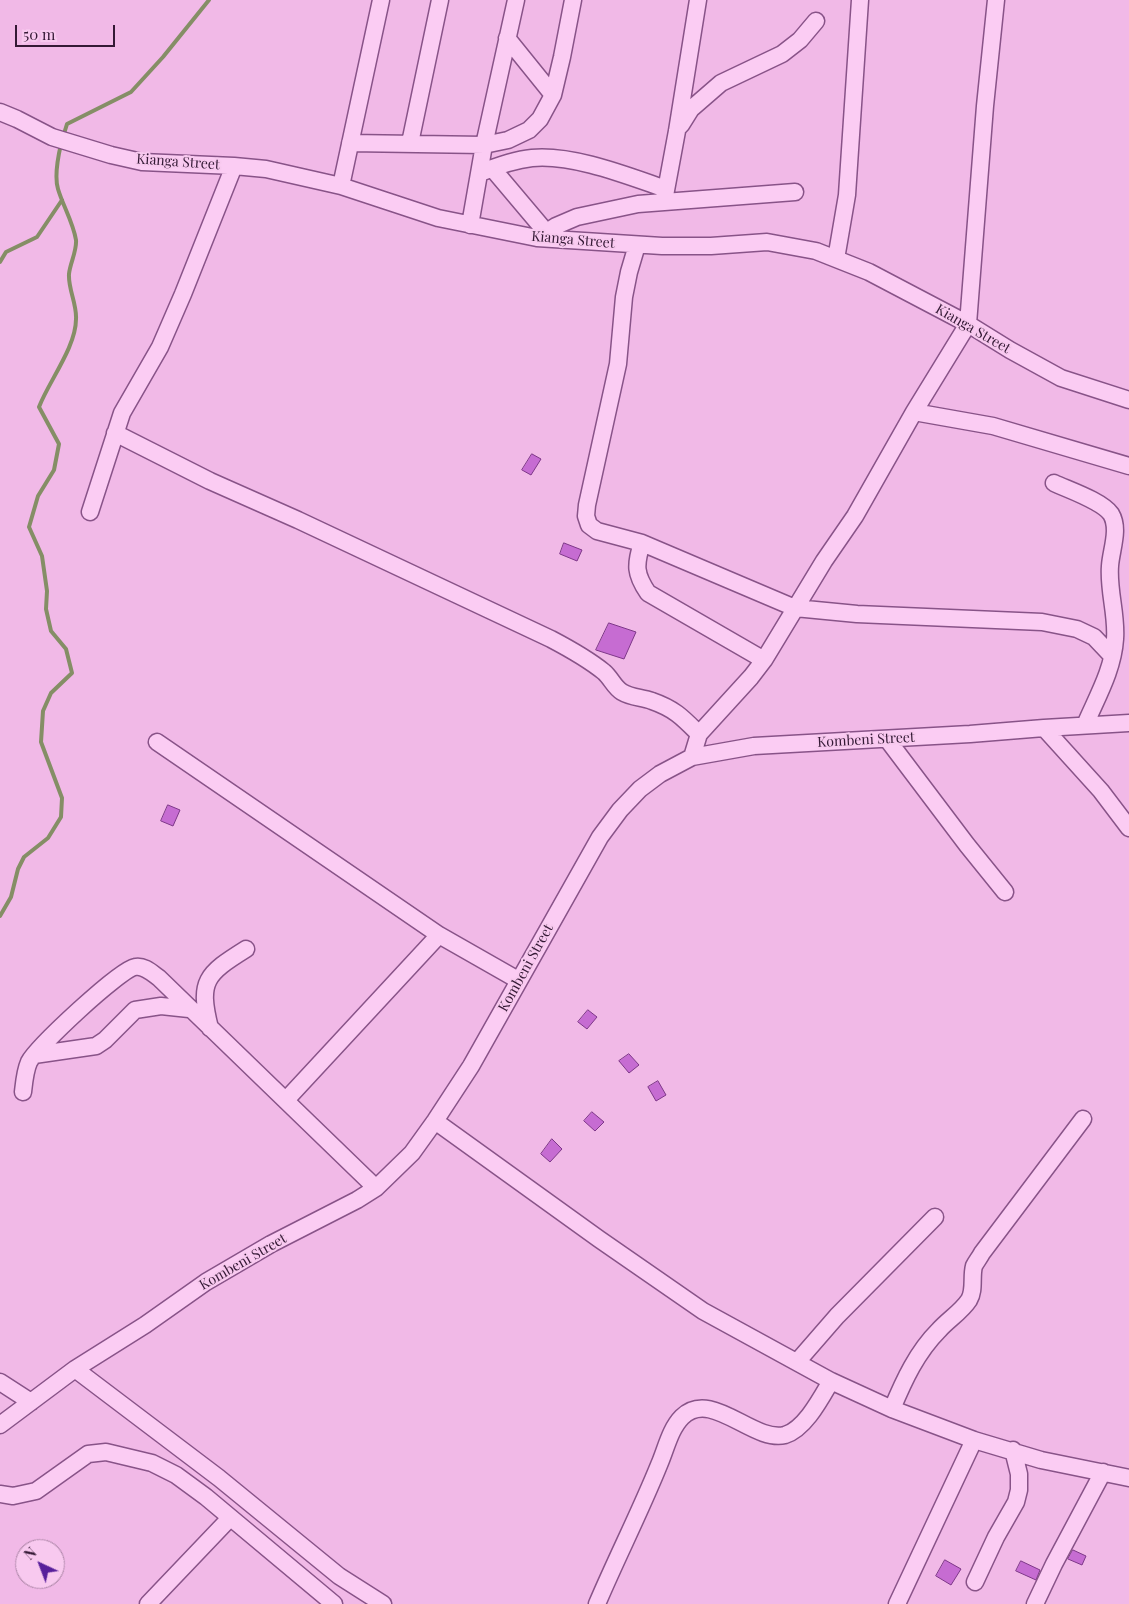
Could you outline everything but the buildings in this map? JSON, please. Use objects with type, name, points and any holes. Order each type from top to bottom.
[{"type":"street","points":[[341,186],[380,0]]},
{"type":"street","points":[[410,143],[440,0]]},
{"type":"street","points":[[470,225],[486,171],[484,145],[516,0]]},
{"type":"street","points":[[350,143],[484,145],[508,140],[528,130],[540,119],[553,94],[573,0]]},
{"type":"street","points":[[665,195],[698,0]]},
{"type":"street","points":[[836,259],[847,195],[860,0]]},
{"type":"street","points":[[692,757],[699,734],[764,660],[824,562],[856,516],[914,412],[968,324],[985,106],[996,0]]},
{"type":"street","points":[[677,131],[691,109],[721,84],[782,54],[800,40],[816,21]]},
{"type":"street","points":[[507,38],[553,94]]},
{"type":"street","name":"Kianga Street","points":[[0,112],[17,118],[52,137],[142,162],[266,169],[341,186],[438,218],[470,225],[637,245],[711,246],[767,242],[816,251],[868,272],[968,324],[1061,378],[1129,400]]},
{"type":"street","points":[[486,171],[510,162],[533,158],[557,158],[627,176],[665,195]]},
{"type":"street","points":[[90,512],[122,413],[160,347],[234,166]]},
{"type":"street","points":[[486,171],[542,235],[577,217],[638,204],[665,195],[795,192]]},
{"type":"street","points":[[637,245],[628,272],[618,364],[586,516],[589,525],[597,531],[642,543],[796,608],[856,614],[1042,622],[1077,630],[1094,637],[1112,656]]},
{"type":"street","points":[[914,412],[993,426],[1129,466]]},
{"type":"street","points":[[115,433],[210,481],[298,520],[551,639],[584,657],[606,674],[621,692],[650,700],[676,712],[699,734]]},
{"type":"street","points":[[1054,483],[1097,503],[1109,511],[1114,520],[1115,531],[1110,567],[1115,638],[1104,683],[1085,725]]},
{"type":"street","points":[[642,543],[636,568],[639,580],[648,593],[660,602],[764,660]]},
{"type":"street","name":"Kombeni Street","points":[[0,1425],[75,1369],[236,1264],[351,1204],[376,1188],[412,1153],[471,1066],[600,837],[620,810],[640,789],[653,779],[692,757],[754,746],[970,734],[1085,725],[1129,724]]},
{"type":"street","points":[[1044,728],[1101,791],[1129,828]]},
{"type":"street","points":[[887,739],[1005,892]]},
{"type":"street","points":[[157,742],[439,935],[518,980]]},
{"type":"street","points":[[286,1100],[439,935]]},
{"type":"street","points":[[210,1028],[204,997],[206,985],[213,974],[224,963],[246,949]]},
{"type":"street","points":[[22,1092],[29,1063],[48,1040],[106,985],[126,970],[136,966],[144,968],[159,978],[376,1188]]},
{"type":"street","points":[[34,1055],[96,1046],[105,1040],[135,1010],[161,1006],[189,1009]]},
{"type":"street","points":[[892,1409],[904,1380],[919,1355],[939,1330],[959,1312],[970,1298],[973,1288],[974,1266],[982,1253],[1083,1118]]},
{"type":"street","points":[[435,1121],[598,1239],[703,1311],[831,1381],[892,1409],[974,1440],[1013,1450],[1041,1460],[1103,1472],[1126,1474]]},
{"type":"street","points":[[797,1362],[837,1316],[935,1217]]},
{"type":"street","points":[[75,1369],[219,1478],[339,1576],[383,1604]]},
{"type":"street","points":[[597,1604],[674,1429],[683,1416],[697,1408],[712,1410],[748,1427],[775,1436],[786,1435],[797,1428],[813,1411],[831,1381]]},
{"type":"street","points":[[0,1382],[31,1402]]},
{"type":"street","points":[[897,1604],[974,1440]]},
{"type":"street","points":[[975,1582],[996,1537],[1016,1502],[1019,1490],[1019,1474],[1013,1450]]},
{"type":"street","points":[[0,1494],[13,1496],[36,1491],[88,1454],[106,1452],[152,1463],[176,1475],[230,1518],[325,1601]]},
{"type":"street","points":[[1035,1604],[1103,1472]]},
{"type":"street","points":[[148,1604],[230,1518]]},
{"type":"waterway","points":[[63,137],[67,124],[131,92],[163,57],[209,0]]},
{"type":"waterway","points":[[0,916],[11,897],[18,869],[24,857],[48,838],[61,817],[62,798],[41,742],[43,711],[51,693],[72,673],[66,649],[51,631],[46,609],[47,591],[42,556],[29,527],[38,496],[54,470],[59,444],[39,407],[72,341],[76,319],[69,274],[76,240],[56,178],[61,144]]},
{"type":"waterway","points":[[0,262],[6,252],[37,237],[62,200]]}]
